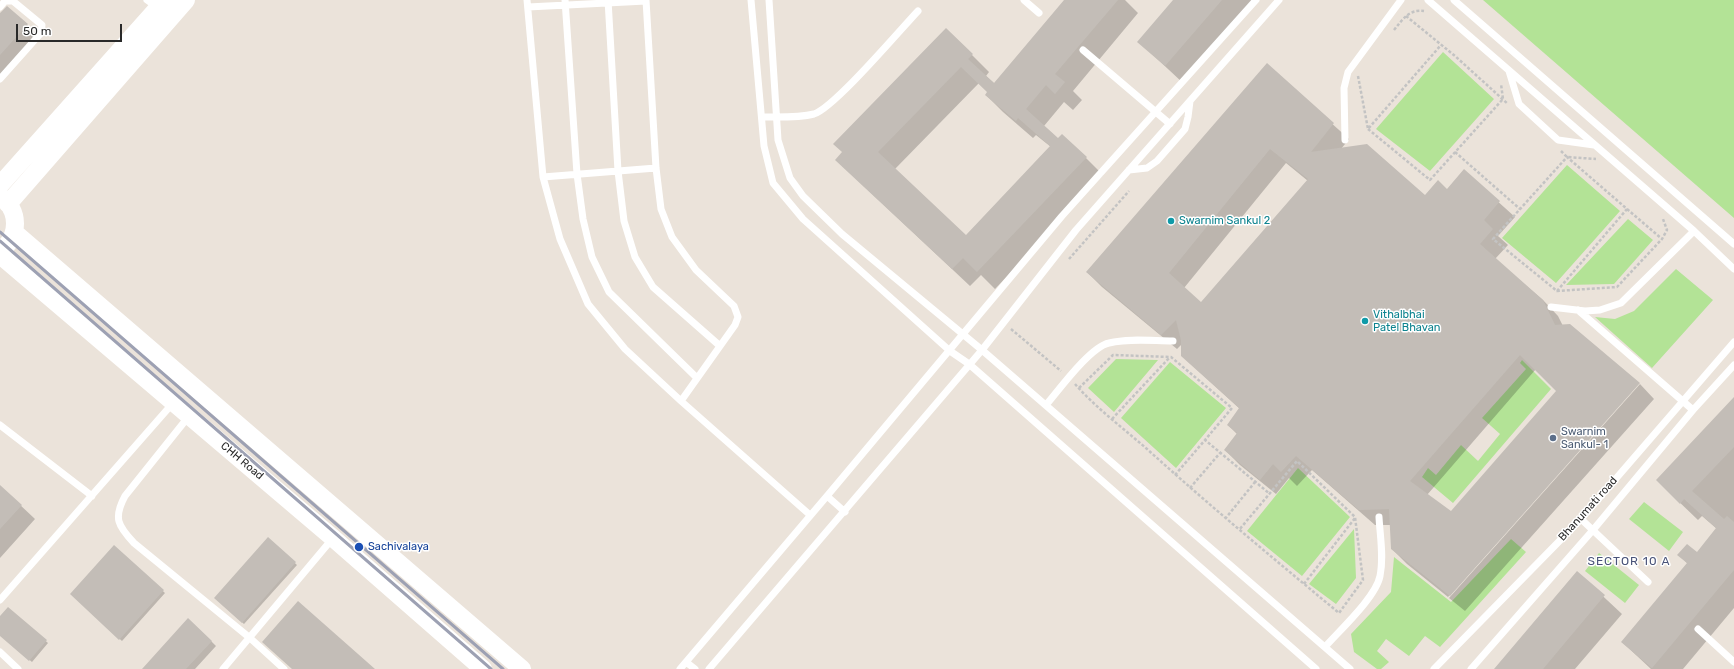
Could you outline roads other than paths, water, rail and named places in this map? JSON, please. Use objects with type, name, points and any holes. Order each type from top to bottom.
[{"type":"street","points":[[0,251],[11,240],[14,232],[15,217],[4,200],[186,0]]},
{"type":"street","points":[[0,185],[157,3]]},
{"type":"street","points":[[14,232],[349,519],[441,601],[522,669]]},
{"type":"street","name":"CHH Road","points":[[0,255],[74,316],[483,669]]},
{"type":"street","points":[[173,403],[188,382]]},
{"type":"street","points":[[333,538],[349,519]]},
{"type":"lane","points":[[680,401],[735,325],[738,316],[734,306],[696,270],[672,237],[661,209],[656,168],[646,0],[528,4],[543,177],[560,239],[588,304],[625,349],[680,401],[810,515]]},
{"type":"lane","points":[[751,0],[764,146],[773,183],[786,200],[803,219],[950,350],[969,364],[1316,669]]},
{"type":"lane","points":[[769,0],[778,140],[782,159],[790,178],[802,196],[842,234],[982,350],[1350,669]]},
{"type":"lane","points":[[1024,0],[1039,12]]},
{"type":"lane","points":[[680,669],[1062,216],[1256,0]]},
{"type":"lane","points":[[709,669],[845,512],[982,350],[1076,230],[1280,0]]},
{"type":"lane","points":[[1346,140],[1344,88],[1348,72],[1401,0]]},
{"type":"lane","points":[[1428,0],[1694,231],[1734,269]]},
{"type":"lane","points":[[1454,0],[1734,244]]},
{"type":"lane","points":[[0,7],[5,1],[13,1],[42,25],[41,33],[0,79]]},
{"type":"lane","points":[[608,1],[618,171],[624,222],[635,257],[653,287],[720,346]]},
{"type":"lane","points":[[565,2],[577,174],[583,219],[592,257],[609,292],[696,378]]},
{"type":"lane","points":[[762,118],[815,114],[823,109],[840,94],[918,11]]},
{"type":"lane","points":[[1083,50],[1170,124]]},
{"type":"lane","points":[[1510,71],[1519,104],[1558,140],[1594,145]]},
{"type":"lane","points":[[1129,170],[1146,168],[1157,161],[1184,129],[1188,117],[1190,101]]},
{"type":"lane","points":[[543,177],[656,168]]},
{"type":"lane","points":[[1551,307],[1578,310],[1600,310],[1621,303],[1694,231]]},
{"type":"lane","points":[[1578,310],[1693,410]]},
{"type":"lane","points":[[1046,405],[1095,349],[1107,343],[1174,341]]},
{"type":"lane","name":"Bhanumati road","points":[[1434,669],[1580,519],[1734,342]]},
{"type":"lane","name":"Bhanumati road","points":[[1471,669],[1593,530],[1693,410],[1734,365]]},
{"type":"lane","points":[[0,600],[173,403]]},
{"type":"lane","points":[[189,416],[125,496],[119,507],[118,519],[121,530],[134,543],[250,638],[284,669]]},
{"type":"lane","points":[[0,425],[92,496]]},
{"type":"lane","points":[[827,496],[845,512]]},
{"type":"lane","points":[[1326,647],[1375,590],[1380,577],[1382,562],[1379,517]]},
{"type":"lane","points":[[1580,519],[1648,582]]},
{"type":"lane","points":[[223,669],[333,538]]},
{"type":"lane","points":[[1698,629],[1734,662]]},
{"type":"lane","points":[[0,652],[18,669]]},
{"type":"lane","points":[[686,662],[694,669]]},
{"type":"railway","points":[[0,232],[503,669]]},
{"type":"railway","points":[[0,241],[491,669]]},
{"type":"place","name":"Swarnim Sankul 2","points":[[1171,221]]},
{"type":"place","name":"Vithalbhai Patel Bhavan","points":[[1365,321]]},
{"type":"place","name":"Swarnim Sankul- 1","points":[[1553,438]]},
{"type":"place","name":"Sachivalaya","points":[[359,547]]},
{"type":"district","name":"SECTOR 10 A","points":[[1629,562]]}]
